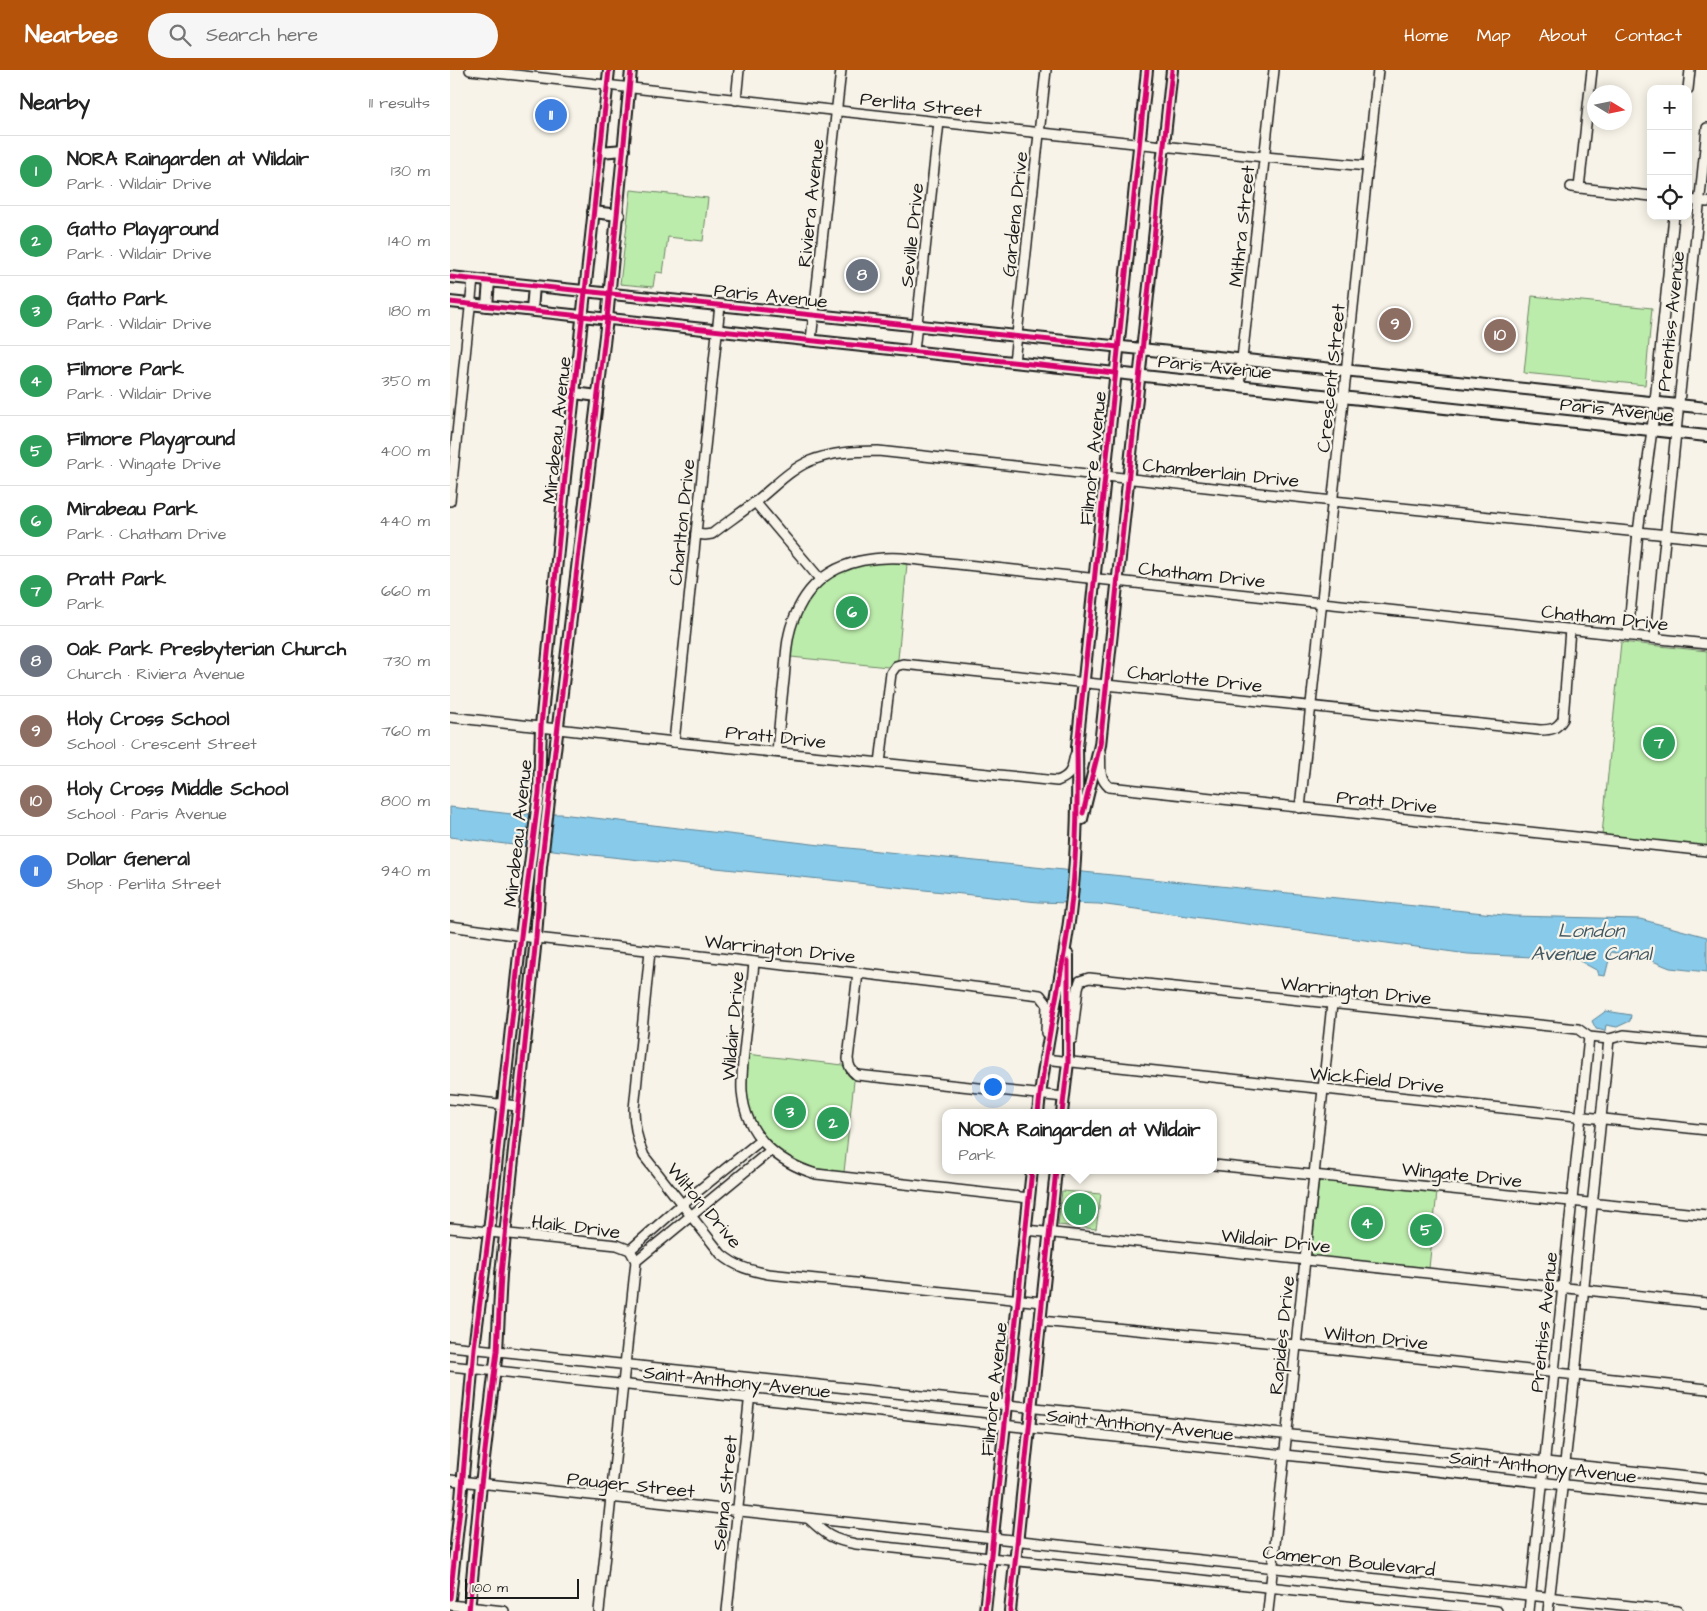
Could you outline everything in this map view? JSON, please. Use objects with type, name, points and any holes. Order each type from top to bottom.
[{"type":"street","name":"Perlita Street","points":[[470,70],[1265,157],[1368,166]]},
{"type":"street","name":"Mirabeau Avenue","points":[[469,1609],[481,1484],[497,1351],[501,1274],[536,938],[536,866],[541,726],[574,393],[609,70]]},
{"type":"street","name":"Mirabeau Avenue","points":[[450,1598],[474,1348],[489,1232],[520,936],[550,793],[567,662],[610,294],[632,70]]},
{"type":"street","points":[[736,100],[739,70]]},
{"type":"street","name":"Riviera Avenue","points":[[811,340],[841,70]]},
{"type":"street","name":"Gardena Drive","points":[[1014,362],[1046,70]]},
{"type":"street","name":"Filmore Avenue","points":[[1038,1109],[1044,1059],[1068,929],[1076,850],[1077,747],[1147,70]]},
{"type":"street","name":"Filmore Avenue","points":[[1076,850],[1100,746],[1172,70]]},
{"type":"street","name":"Mithra Street","points":[[1239,386],[1274,70]]},
{"type":"street","name":"Crescent Street","points":[[1300,808],[1378,70]]},
{"type":"street","points":[[1592,70],[1575,187],[1647,196]]},
{"type":"street","points":[[1688,85],[1690,70]]},
{"type":"street","name":"Seville Drive","points":[[914,351],[939,122]]},
{"type":"street","name":"Prentiss Avenue","points":[[1655,638],[1675,432],[1703,202],[1707,128]]},
{"type":"street","points":[[600,152],[624,150]]},
{"type":"street","points":[[593,212],[618,215]]},
{"type":"street","name":"Prentiss Avenue","points":[[1628,635],[1638,532],[1655,403],[1674,220]]},
{"type":"street","name":"Paris Avenue","points":[[450,277],[1707,408]]},
{"type":"street","points":[[450,501],[455,409],[473,279]]},
{"type":"street","points":[[487,306],[489,280]]},
{"type":"street","points":[[532,310],[534,286]]},
{"type":"street","name":"Paris Avenue","points":[[450,302],[1707,436]]},
{"type":"street","name":"Charlton Drive","points":[[674,742],[720,305]]},
{"type":"street","points":[[574,393],[598,396]]},
{"type":"street","name":"Chamberlain Drive","points":[[696,534],[712,534],[755,502],[788,474],[810,462],[830,455],[878,451],[1333,501],[1707,539]]},
{"type":"street","points":[[755,502],[820,579]]},
{"type":"street","name":"Chatham Drive","points":[[777,752],[787,648],[791,628],[801,604],[808,592],[820,579],[851,563],[880,557],[1707,644]]},
{"type":"street","name":"Charlotte Drive","points":[[880,762],[888,685],[891,673],[896,666],[903,664],[1550,730],[1558,726],[1564,709],[1570,629]]},
{"type":"street","points":[[548,659],[567,662]]},
{"type":"street","name":"Pratt Drive","points":[[450,717],[1057,781],[1070,774],[1077,747]]},
{"type":"street","name":"Pratt Drive","points":[[1100,746],[1101,776],[1109,787],[1707,852]]},
{"type":"street","name":"Warrington Drive","points":[[450,926],[536,938],[1040,995],[1047,1004],[1044,1059]]},
{"type":"street","name":"Filmore Avenue","points":[[1062,1109],[1068,1062],[1068,929]]},
{"type":"street","name":"Wilton Drive","points":[[650,951],[634,1109],[634,1127],[644,1156],[721,1254],[732,1263],[743,1268],[776,1275],[1042,1302]]},
{"type":"street","name":"Wildair Drive","points":[[754,962],[742,1093],[753,1127],[770,1151],[794,1166],[816,1174],[1029,1198]]},
{"type":"street","points":[[858,973],[848,1059],[849,1066],[857,1075],[1064,1097]]},
{"type":"street","name":"Warrington Drive","points":[[1068,1062],[1078,988],[1080,982],[1089,978],[1578,1029],[1589,1037],[1609,1039],[1624,1035],[1707,1043]]},
{"type":"street","name":"Rapides Drive","points":[[1268,1611],[1332,1004]]},
{"type":"street","name":"Prentiss Avenue","points":[[1529,1611],[1589,1037]]},
{"type":"street","name":"Prentiss Avenue","points":[[1548,1611],[1575,1375],[1609,1039]]},
{"type":"street","name":"Wickfield Drive","points":[[1044,1059],[1707,1130]]},
{"type":"street","points":[[450,1099],[518,1106]]},
{"type":"street","points":[[630,1250],[682,1204],[761,1140]]},
{"type":"street","points":[[599,1611],[636,1261],[770,1151]]},
{"type":"street","name":"Wingate Drive","points":[[1217,1165],[1707,1215]]},
{"type":"street","name":"Filmore Avenue","points":[[984,1611],[1032,1174]]},
{"type":"street","points":[[1010,1611],[1056,1174]]},
{"type":"street","name":"Haik Drive","points":[[450,1228],[617,1245],[630,1250],[636,1261]]},
{"type":"street","name":"Wildair Drive","points":[[1026,1230],[1707,1303]]},
{"type":"street","name":"Wilton Drive","points":[[1040,1321],[1296,1345],[1707,1389]]},
{"type":"street","name":"Saint Anthony Avenue","points":[[450,1346],[1707,1479]]},
{"type":"street","name":"Saint Anthony Avenue","points":[[450,1366],[1707,1500]]},
{"type":"street","name":"Selma Street","points":[[727,1611],[751,1384],[754,1379]]},
{"type":"street","points":[[1069,1433],[1072,1411]]},
{"type":"street","name":"Pauger Street","points":[[450,1480],[1017,1541]]},
{"type":"street","points":[[809,1519],[825,1534],[843,1542],[1015,1560]]},
{"type":"street","name":"Cameron Boulevard","points":[[1017,1541],[1678,1611]]},
{"type":"street","name":"Cameron Boulevard","points":[[1015,1560],[1497,1611]]},
{"type":"street","points":[[450,1605],[469,1609],[504,1611]]},
{"type":"green space","points":[[631,190],[708,198],[703,241],[668,237],[663,273],[657,272],[655,274],[653,287],[620,284]]},
{"type":"green space","points":[[1532,296],[1652,308],[1645,385],[1524,373]]},
{"type":"green space","points":[[866,563],[907,564],[898,659],[888,667],[791,657],[793,633],[798,618],[819,588],[840,573],[851,568]]},
{"type":"green space","points":[[1621,642],[1707,651],[1707,846],[1602,835]]},
{"type":"green space","points":[[746,1054],[843,1065],[848,1075],[854,1081],[844,1172],[829,1171],[806,1165],[794,1160],[772,1144],[756,1123],[747,1098],[745,1085]]},
{"type":"green space","points":[[1319,1180],[1437,1192],[1429,1268],[1311,1256]]},
{"type":"green space","points":[[1062,1191],[1101,1194],[1096,1229],[1058,1225]]},
{"type":"water","name":"London Avenue Canal","points":[[450,807],[512,814],[561,814],[829,846],[1513,916],[1640,919],[1707,937],[1707,972],[1670,968],[1645,958],[1611,952],[1605,976],[1598,975],[1598,971],[1576,959],[1468,954],[1099,904],[1038,902],[593,855],[450,837]]},
{"type":"water","points":[[1606,1011],[1631,1015],[1630,1021],[1617,1027],[1606,1025],[1605,1031],[1596,1029],[1592,1021]]},
{"type":"cycle path","points":[[450,1598],[474,1348],[539,793],[541,726],[565,477],[609,70]]},
{"type":"cycle path","points":[[469,1611],[481,1484],[497,1351],[501,1274],[536,938],[541,867],[607,319],[631,70]]},
{"type":"cycle path","points":[[1039,1109],[1071,906],[1076,838],[1077,747],[1147,70]]},
{"type":"cycle path","points":[[1083,813],[1100,745],[1172,70]]},
{"type":"cycle path","points":[[450,277],[1118,347]]},
{"type":"cycle path","points":[[450,302],[1115,373]]},
{"type":"cycle path","points":[[1062,1109],[1068,1062],[1068,961]]},
{"type":"cycle path","points":[[985,1611],[1032,1174]]},
{"type":"cycle path","points":[[1010,1611],[1056,1174]]},
{"type":"place","name":"Dollar General","points":[[551,115]]},
{"type":"place","name":"Oak Park Presbyterian Church","points":[[862,275]]},
{"type":"place","name":"Holy Cross School","points":[[1395,324]]},
{"type":"place","name":"Holy Cross Middle School","points":[[1500,335]]},
{"type":"place","name":"Mirabeau Park","points":[[852,612]]},
{"type":"place","name":"Pratt Park","points":[[1659,743]]},
{"type":"place","name":"Gatto Park","points":[[790,1112]]},
{"type":"place","name":"Gatto Playground","points":[[833,1123]]},
{"type":"place","name":"NORA Raingarden at Wildair","points":[[1080,1209]]},
{"type":"place","name":"Filmore Park","points":[[1367,1223]]},
{"type":"place","name":"Filmore Playground","points":[[1426,1230]]}]
